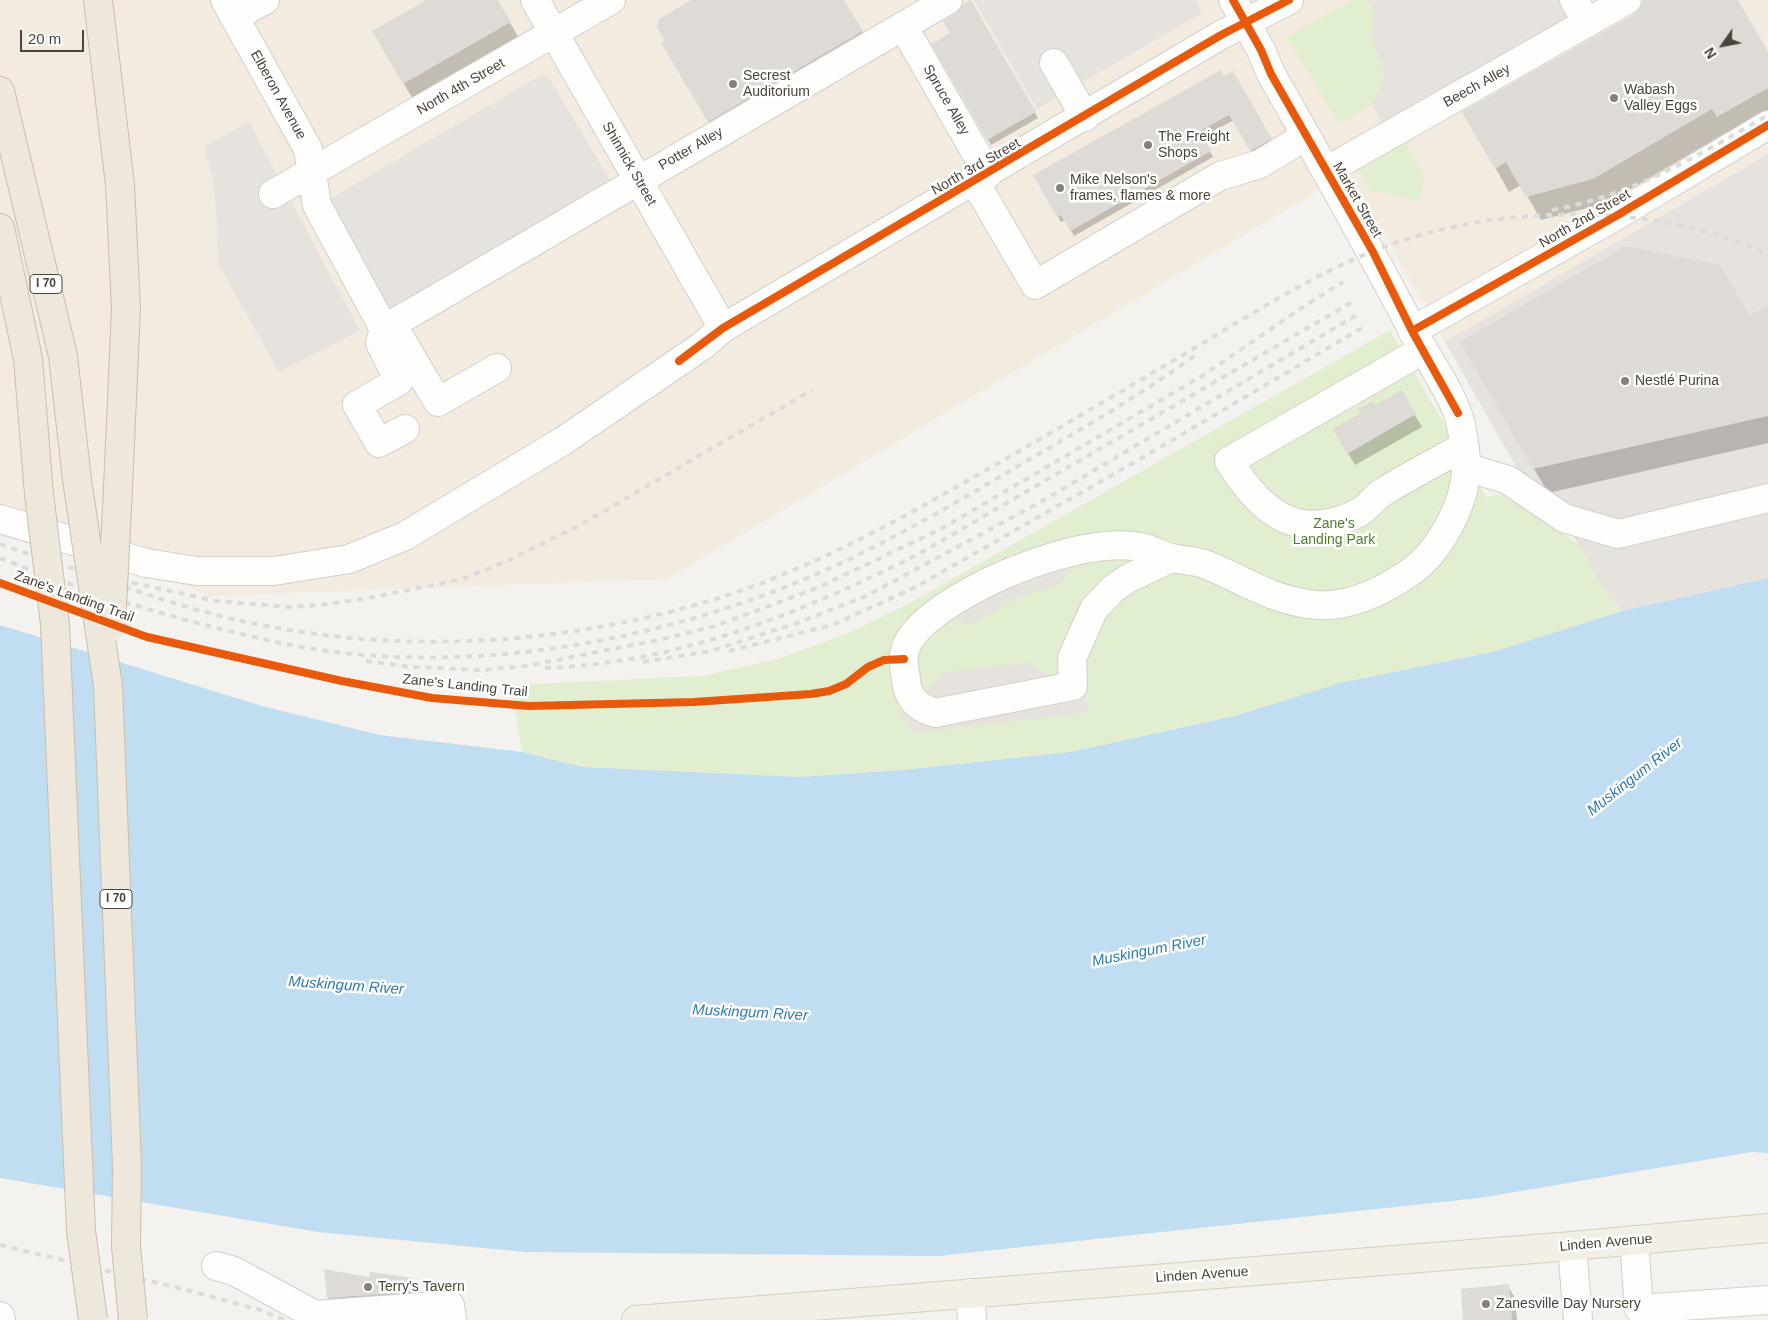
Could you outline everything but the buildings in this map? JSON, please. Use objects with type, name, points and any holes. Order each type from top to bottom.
[{"type":"highway","points":[[98,0],[120,186],[126,308],[108,686]]},
{"type":"highway","name":"I 70","points":[[0,91],[63,356],[76,480],[108,686],[127,1166],[126,1246],[133,1320]]},
{"type":"highway","name":"I 70","points":[[0,228],[28,360],[39,494],[54,624],[81,1231],[93,1320]]},
{"type":"main road","name":"Linden Avenue","points":[[636,1320],[670,1319],[970,1293],[1572,1246],[1768,1228]]},
{"type":"street","points":[[230,8],[265,0]]},
{"type":"street","name":"Shinnick Street","points":[[535,0],[723,328]]},
{"type":"street","name":"North 4th Street","points":[[273,194],[611,0]]},
{"type":"street","name":"Potter Alley","points":[[384,329],[948,0]]},
{"type":"street","name":"North 3rd Street","points":[[0,519],[146,563],[197,571],[274,571],[349,560],[405,536],[563,441],[679,361],[723,328],[1085,117],[1239,11],[1289,0]]},
{"type":"street","points":[[1574,0],[1587,23]]},
{"type":"street","name":"Beech Alley","points":[[1326,171],[1627,0]]},
{"type":"street","name":"Elberon Avenue","points":[[230,8],[308,149],[316,205],[384,329]]},
{"type":"street","name":"Market Street","points":[[1239,11],[1271,74],[1372,252],[1417,340],[1458,413],[1465,457]]},
{"type":"street","name":"Spruce Alley","points":[[903,26],[1035,285],[1220,176],[1260,164],[1306,136]]},
{"type":"street","points":[[1054,63],[1085,117]]},
{"type":"street","name":"North 2nd Street","points":[[1465,457],[1380,493],[1362,511],[1336,521],[1316,524],[1292,523],[1272,512],[1241,480],[1229,461],[1417,340],[1616,216],[1768,125]]},
{"type":"street","points":[[405,429],[379,443],[357,405],[399,381],[380,343],[384,329],[397,333],[438,402],[497,368]]},
{"type":"street","points":[[1171,558],[1127,579],[1113,589],[1094,609],[1087,620],[1072,658],[1072,686],[935,712],[921,709],[910,696],[904,659],[905,647],[921,627],[955,600],[996,576],[1038,562],[1092,548],[1142,547],[1171,558],[1204,564],[1261,592],[1311,605],[1348,602],[1369,596],[1414,570],[1442,540],[1458,505],[1465,457],[1508,480],[1564,518],[1618,534],[1768,498]]},
{"type":"street","points":[[1634,1240],[1639,1309],[1768,1300]]},
{"type":"street","points":[[1572,1246],[1578,1320]]},
{"type":"street","points":[[216,1266],[234,1271],[316,1318],[450,1305],[452,1320]]},
{"type":"street","points":[[970,1293],[972,1320]]},
{"type":"shaded area","points":[[0,0],[1768,0],[1768,154],[1445,342],[1349,172],[667,579],[210,596],[0,510]]},
{"type":"shaded area","points":[[974,0],[1195,0],[1202,13],[1037,109]]},
{"type":"shaded area","points":[[1367,0],[1567,0],[1578,18],[1386,128],[1372,105],[1383,79],[1383,67],[1371,38],[1375,14]]},
{"type":"shaded area","points":[[541,75],[549,78],[614,187],[394,318],[328,200]]},
{"type":"shaded area","points":[[249,122],[360,331],[279,372],[219,265],[212,175],[204,147]]},
{"type":"shaded area","points":[[1768,154],[1768,578],[1622,611],[1601,586],[1552,497],[1519,472],[1445,342]]},
{"type":"shaded area","points":[[1074,563],[1061,584],[1022,596],[968,626],[961,622],[942,599]]},
{"type":"shaded area","points":[[1028,663],[1072,689],[1085,688],[1088,712],[915,733],[899,715],[947,672]]},
{"type":"green space","points":[[1352,0],[1367,0],[1375,14],[1371,38],[1383,67],[1383,79],[1372,105],[1339,124],[1287,37]]},
{"type":"green space","points":[[1404,140],[1425,177],[1418,201],[1377,191],[1373,193],[1356,163]]},
{"type":"green space","name":"Zane's Landing Park","points":[[1390,330],[1486,497],[1502,494],[1511,496],[1580,546],[1601,586],[1622,611],[1493,652],[1340,683],[1235,716],[1070,752],[903,770],[799,777],[583,767],[522,752],[511,685],[702,676],[778,659],[846,634],[908,604]]},
{"type":"water","name":"Muskingum River","points":[[1768,578],[1768,1153],[1752,1152],[1479,1198],[938,1256],[525,1252],[318,1232],[0,1178],[0,625],[262,706],[380,735],[522,752],[583,767],[799,777],[903,770],[1070,752],[1235,716],[1340,683],[1493,652],[1622,611]]},
{"type":"railway","points":[[1552,210],[1610,195],[1638,184],[1690,159],[1768,115]]},
{"type":"railway","points":[[0,544],[151,596],[198,610],[271,627],[325,635],[433,642],[488,640],[595,628],[649,617],[734,593],[830,554],[921,507],[981,473],[1290,291],[1343,264],[1398,242],[1442,230],[1488,221],[1536,216],[1584,215],[1633,218],[1680,225],[1725,237],[1768,254]]},
{"type":"railway","points":[[366,661],[411,667],[482,670],[526,666],[659,640],[715,626],[817,588],[941,529],[1202,376],[1343,282]]},
{"type":"railway","points":[[545,668],[643,657],[691,645],[784,615],[830,596],[919,554],[1354,301]]},
{"type":"railway","points":[[643,662],[711,651],[797,623],[864,597],[1039,503],[1360,313]]},
{"type":"railway","points":[[729,651],[832,625],[914,588],[1147,455],[1367,325]]},
{"type":"railway","points":[[0,558],[86,590],[174,617],[258,638],[334,652],[400,657],[467,657],[534,651],[601,640],[667,626],[731,606],[794,583],[854,557],[958,501],[1087,426],[1198,353]]},
{"type":"railway","points":[[120,580],[216,601],[287,607],[363,599],[462,579],[505,562],[582,524],[812,390]]},
{"type":"railway","points":[[0,1245],[179,1288],[257,1309],[285,1320]]},
{"type":"cycle path","points":[[1233,0],[1261,50],[1271,74],[1373,252],[1412,331],[1458,413]]},
{"type":"cycle path","points":[[679,361],[723,328],[1221,35],[1289,0]]},
{"type":"cycle path","points":[[1412,331],[1616,216],[1768,125]]},
{"type":"cycle path","name":"Zane's Landing Trail","points":[[0,583],[147,637],[342,681],[432,698],[529,706],[694,702],[811,694],[829,691],[846,684],[868,667],[884,660],[904,659]]},
{"type":"place","name":"Secrest Auditorium","points":[[733,84]]},
{"type":"place","name":"Wabash Valley Eggs","points":[[1614,98]]},
{"type":"place","name":"The Freight Shops","points":[[1148,145]]},
{"type":"place","name":"Mike Nelson's frames, flames & more","points":[[1060,188]]},
{"type":"place","name":"Nestlé Purina","points":[[1625,381]]},
{"type":"place","name":"Terry's Tavern","points":[[368,1287]]},
{"type":"place","name":"Zanesville Day Nursery","points":[[1486,1304]]}]
